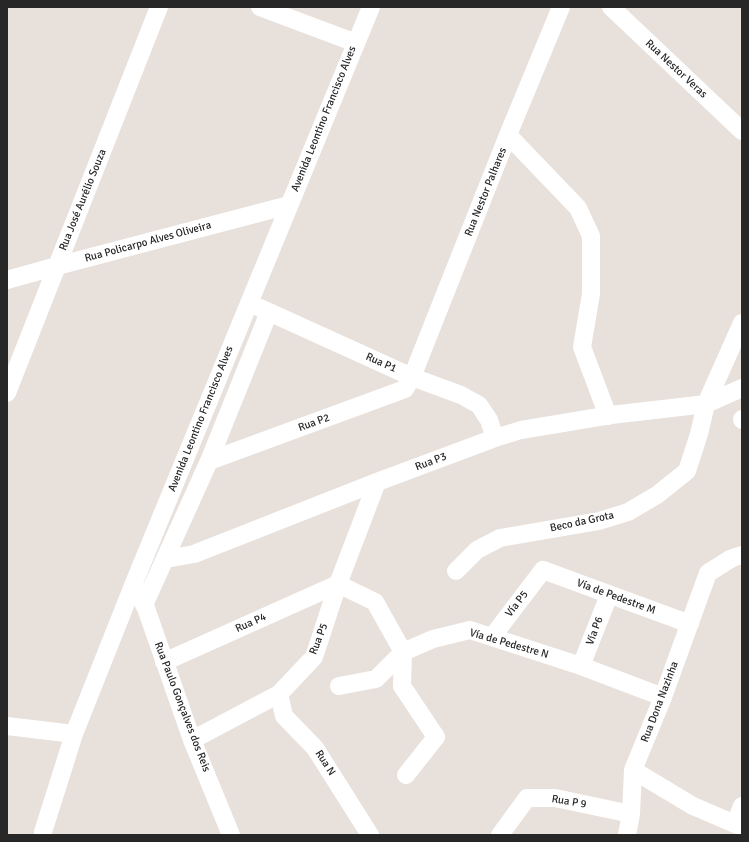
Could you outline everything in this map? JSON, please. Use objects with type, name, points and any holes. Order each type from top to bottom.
[{"type":"street","name":"Rua José Aurélio Souza","points":[[7,393],[159,7]]},
{"type":"street","points":[[260,7],[356,43]]},
{"type":"street","name":"Avenida Leontino Francisco Alves","points":[[43,835],[74,734],[136,578],[371,7]]},
{"type":"street","name":"Rua Nestor Palhares","points":[[412,377],[508,135],[561,7]]},
{"type":"street","name":"Rua Nestor Veras","points":[[611,7],[742,131]]},
{"type":"street","points":[[508,135],[578,208],[591,236],[591,294],[582,347],[608,416]]},
{"type":"street","name":"Rua Policarpo Alves Oliveira","points":[[7,280],[289,205]]},
{"type":"street","name":"Rua P1","points":[[249,304],[412,377],[461,395],[480,405],[489,420],[496,438]]},
{"type":"street","name":"Avenida Leontino Francisco Alves","points":[[144,605],[209,462],[269,312]]},
{"type":"street","name":"Beco da Grota","points":[[456,571],[477,550],[500,538],[599,521],[628,512],[657,494],[687,471],[699,434],[706,404],[742,322]]},
{"type":"street","name":"Rua P2","points":[[209,462],[405,389],[412,377]]},
{"type":"street","name":"Rua P3","points":[[166,559],[194,554],[377,482],[521,430],[608,416],[706,404],[742,388]]},
{"type":"street","name":"Rua P5","points":[[192,740],[279,694],[314,657],[338,584],[377,482]]},
{"type":"street","name":"Rua Dona Nazinha","points":[[628,834],[631,814],[633,770],[663,697],[708,573],[732,558],[742,555]]},
{"type":"street","name":"Vía de Pedestre M","points":[[543,570],[690,624]]},
{"type":"street","name":"Vía P5","points":[[492,637],[543,570]]},
{"type":"street","name":"Rua Paulo Gonçalves dos Reis","points":[[136,578],[144,605],[192,740],[231,835]]},
{"type":"street","points":[[338,584],[375,602],[403,652],[402,686],[436,737],[406,775]]},
{"type":"street","name":"Rua P4","points":[[164,662],[338,584]]},
{"type":"street","name":"Vía P6","points":[[581,666],[609,595]]},
{"type":"street","name":"Vía de Pedestre N","points":[[403,652],[433,639],[470,630],[581,666],[663,697]]},
{"type":"street","points":[[339,686],[376,680],[403,652]]},
{"type":"street","name":"Rua N","points":[[279,694],[284,716],[315,748],[370,835]]},
{"type":"street","points":[[7,726],[74,734]]},
{"type":"street","points":[[633,770],[693,806],[738,826],[742,806]]},
{"type":"street","name":"Rua P 9","points":[[500,835],[527,798],[555,798],[631,814]]}]
